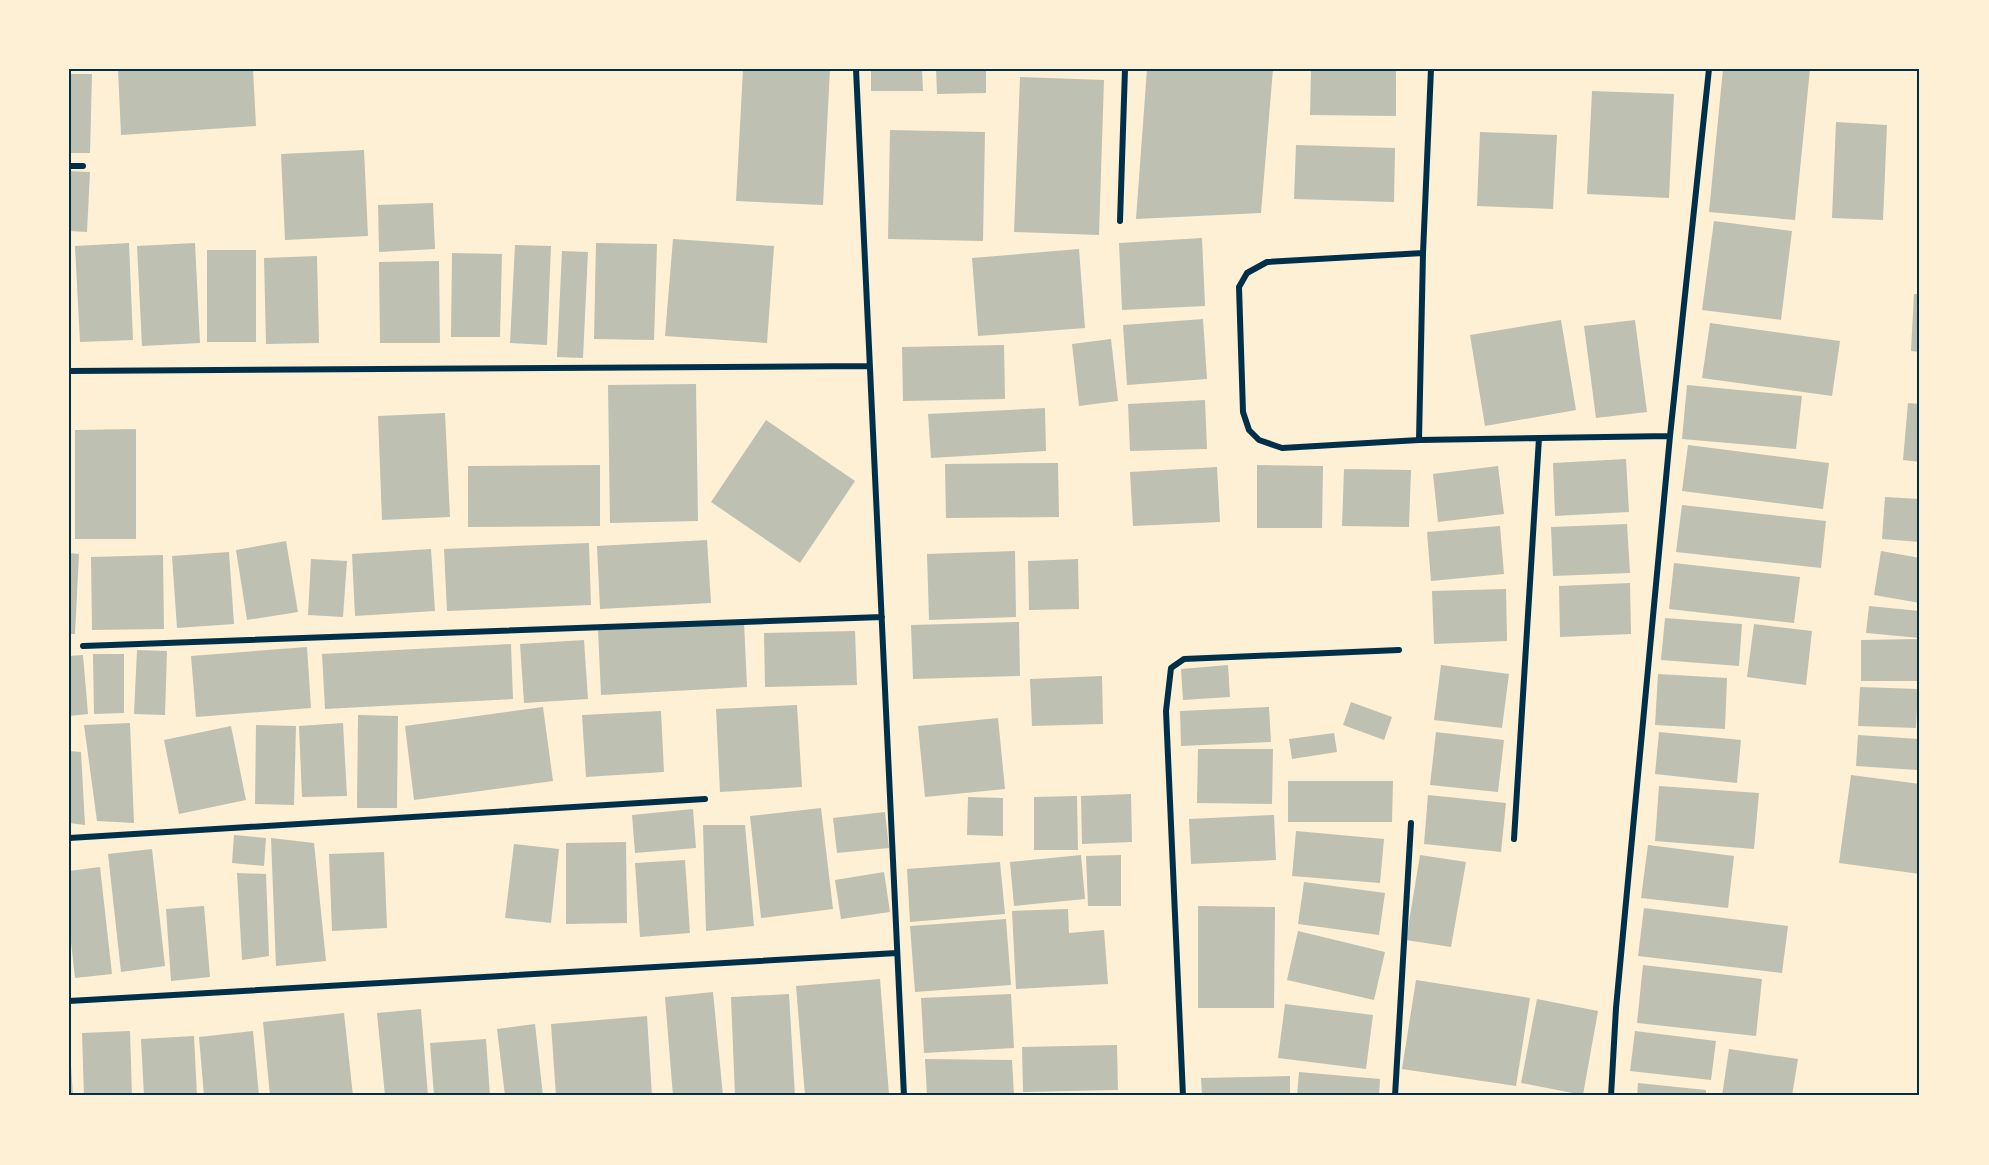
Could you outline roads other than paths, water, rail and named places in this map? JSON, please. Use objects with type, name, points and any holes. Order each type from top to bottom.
[{"type":"street","points":[[856,69],[904,1096]]},
{"type":"street","points":[[1120,221],[1125,69]]},
{"type":"street","points":[[1419,440],[1423,253],[1431,69]]},
{"type":"street","points":[[1611,1096],[1616,1008],[1670,436],[1710,69]]},
{"type":"street","points":[[69,166],[83,166]]},
{"type":"street","points":[[1423,253],[1268,262],[1247,273],[1239,287],[1243,412],[1249,430],[1259,440],[1282,448],[1419,440],[1670,436]]},
{"type":"street","points":[[69,371],[870,366]]},
{"type":"street","points":[[1514,839],[1539,438]]},
{"type":"street","points":[[83,646],[882,617]]},
{"type":"street","points":[[1183,1096],[1166,711],[1171,668],[1184,660],[1399,650]]},
{"type":"street","points":[[69,838],[705,799]]},
{"type":"street","points":[[1395,1096],[1410,823]]},
{"type":"street","points":[[69,1001],[897,953]]}]
